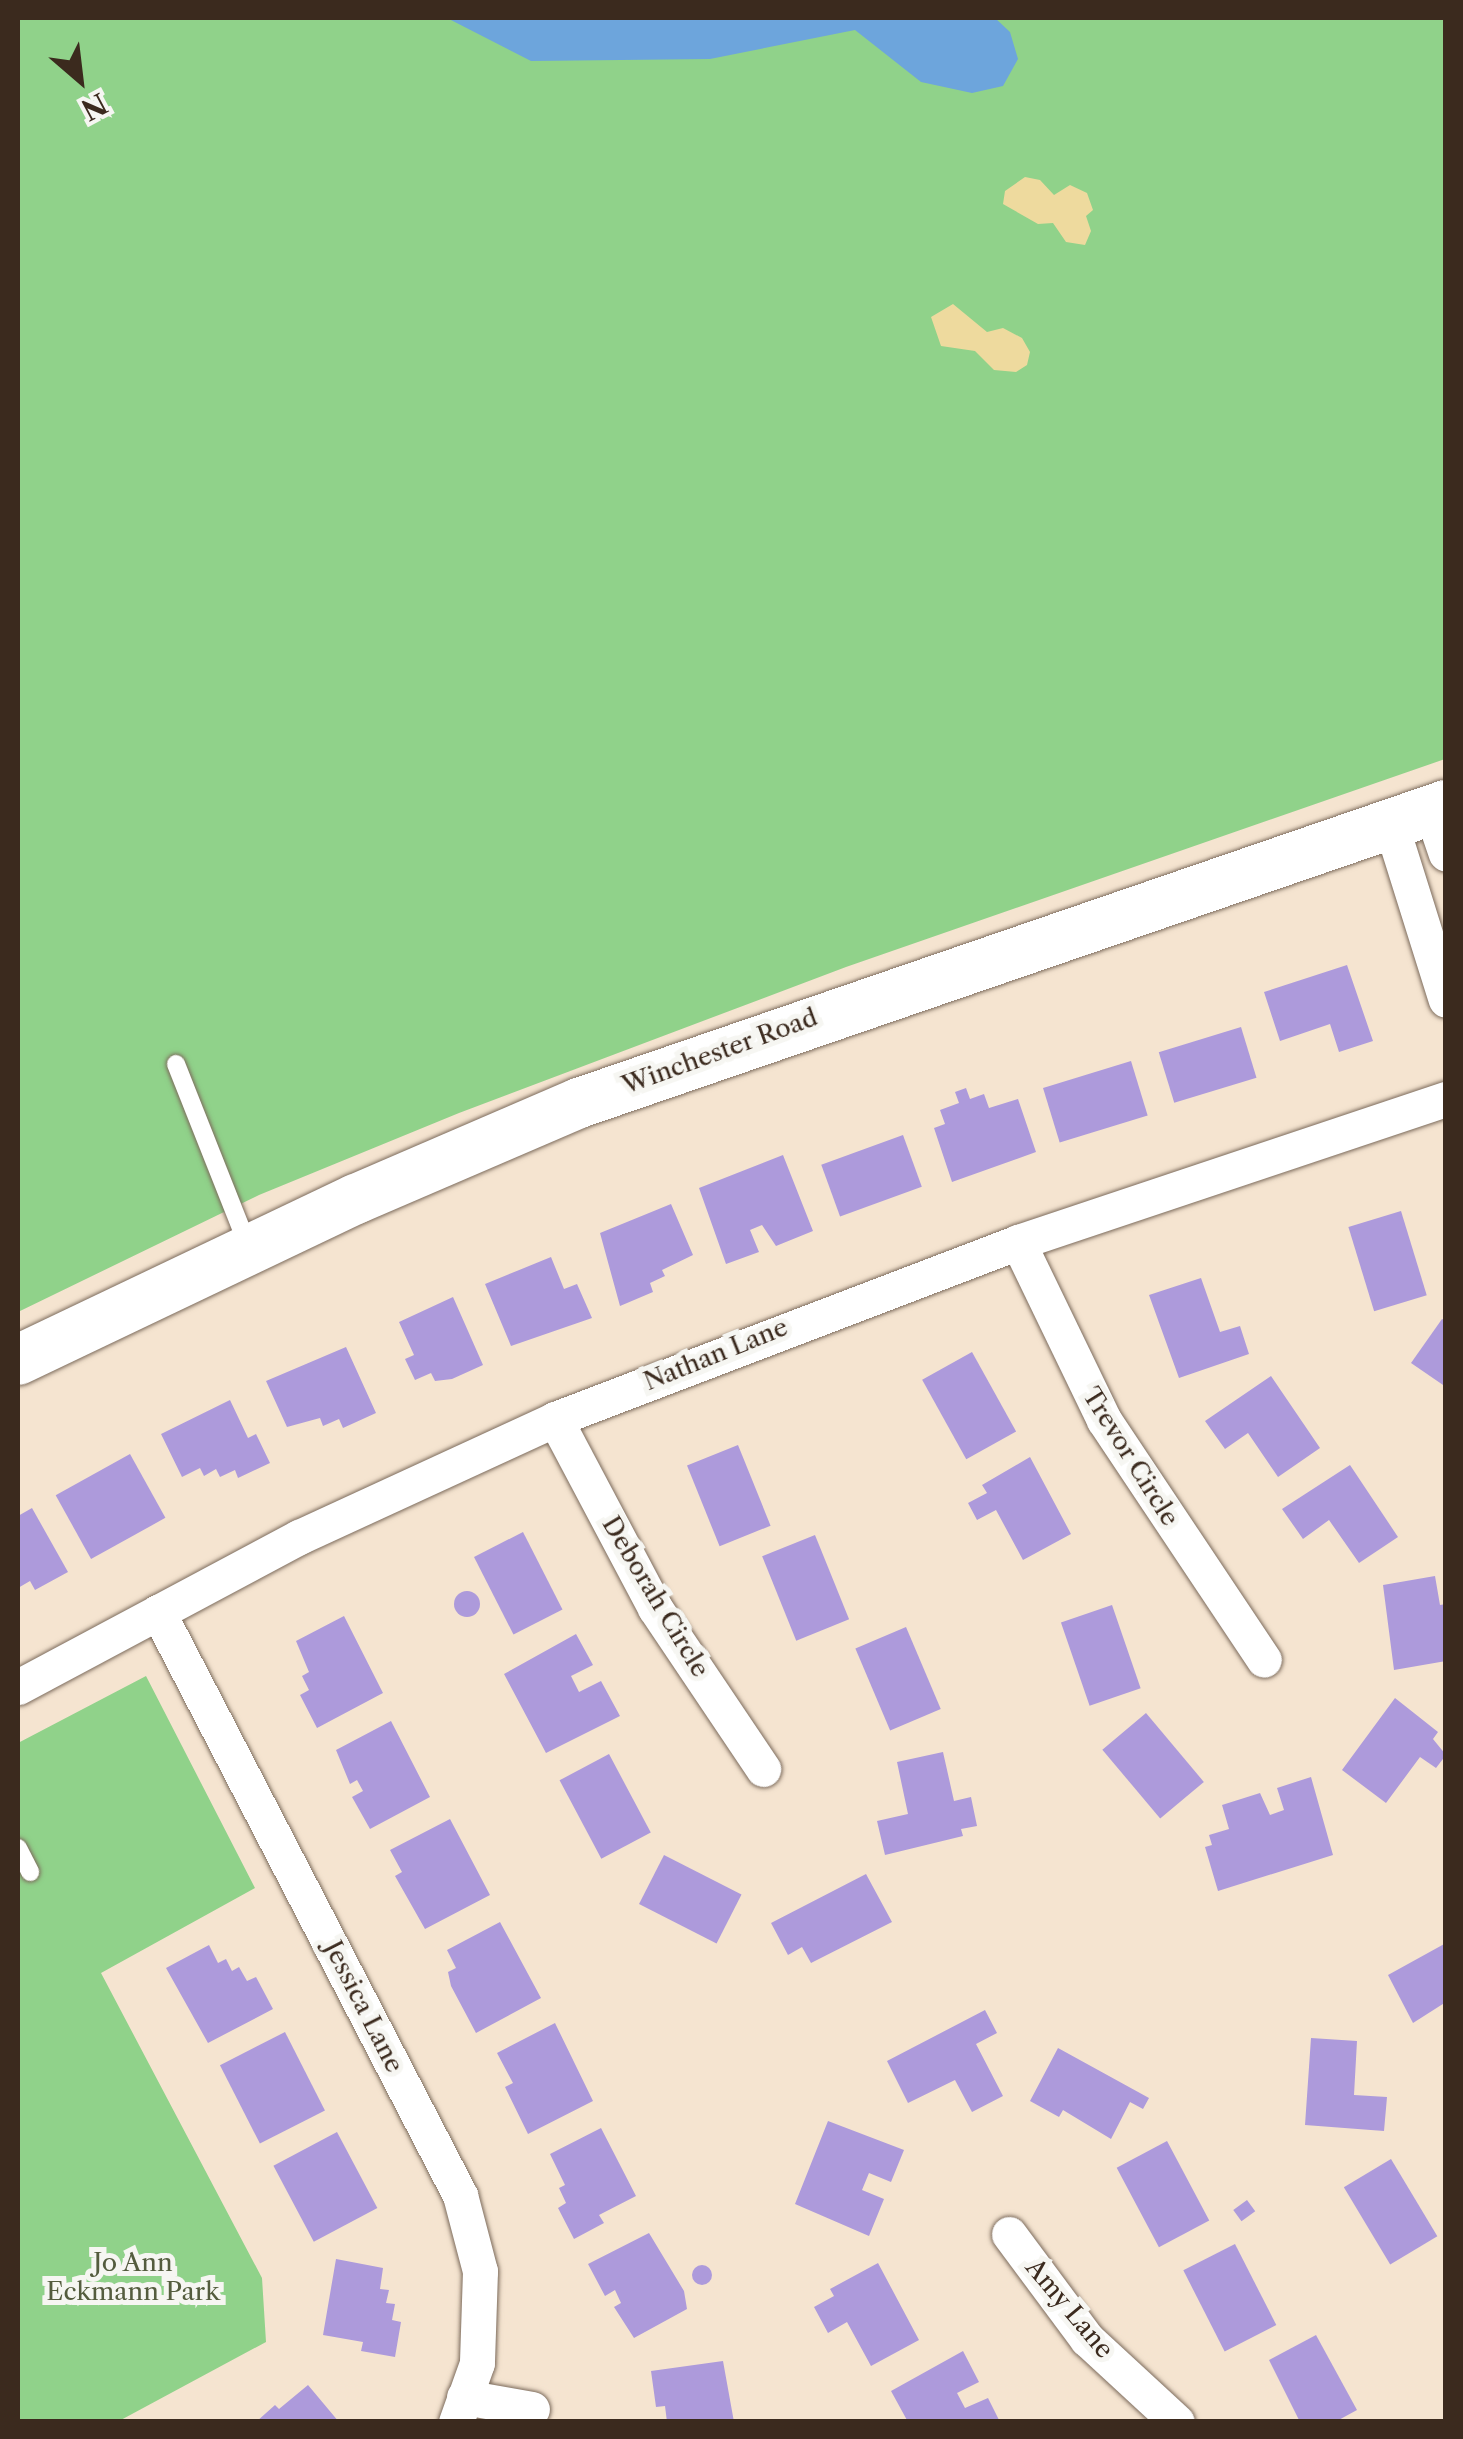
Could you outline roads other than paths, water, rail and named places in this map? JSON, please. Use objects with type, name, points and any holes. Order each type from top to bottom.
[{"type":"main road","name":"Winchester Road","points":[[18,1360],[249,1249],[579,1103],[1428,823]]},
{"type":"street","points":[[1428,823],[1446,1000]]},
{"type":"street","name":"Nathan Lane","points":[[18,1687],[298,1537],[555,1420],[1018,1242],[1446,1099]]},
{"type":"street","name":"Trevor Circle","points":[[1018,1242],[1104,1420],[1264,1660]]},
{"type":"street","name":"Deborah Circle","points":[[555,1420],[656,1608],[764,1768]]},
{"type":"street","name":"Jessica Lane","points":[[158,1612],[460,2195],[480,2271],[477,2363],[460,2409]]},
{"type":"street","name":"Amy Lane","points":[[1009,2234],[1087,2339],[1177,2422]]},
{"type":"street","points":[[460,2409],[532,2409]]},
{"type":"lane","points":[[176,1064],[249,1249]]},
{"type":"lane","points":[[18,1848],[30,1872]]},
{"type":"water","points":[[447,18],[995,18],[1010,32],[1018,59],[1003,86],[972,93],[921,82],[855,30],[710,59],[531,61]]},
{"type":"park label","name":"Jo Ann Eckmann Park","points":[[133,2278]]}]
